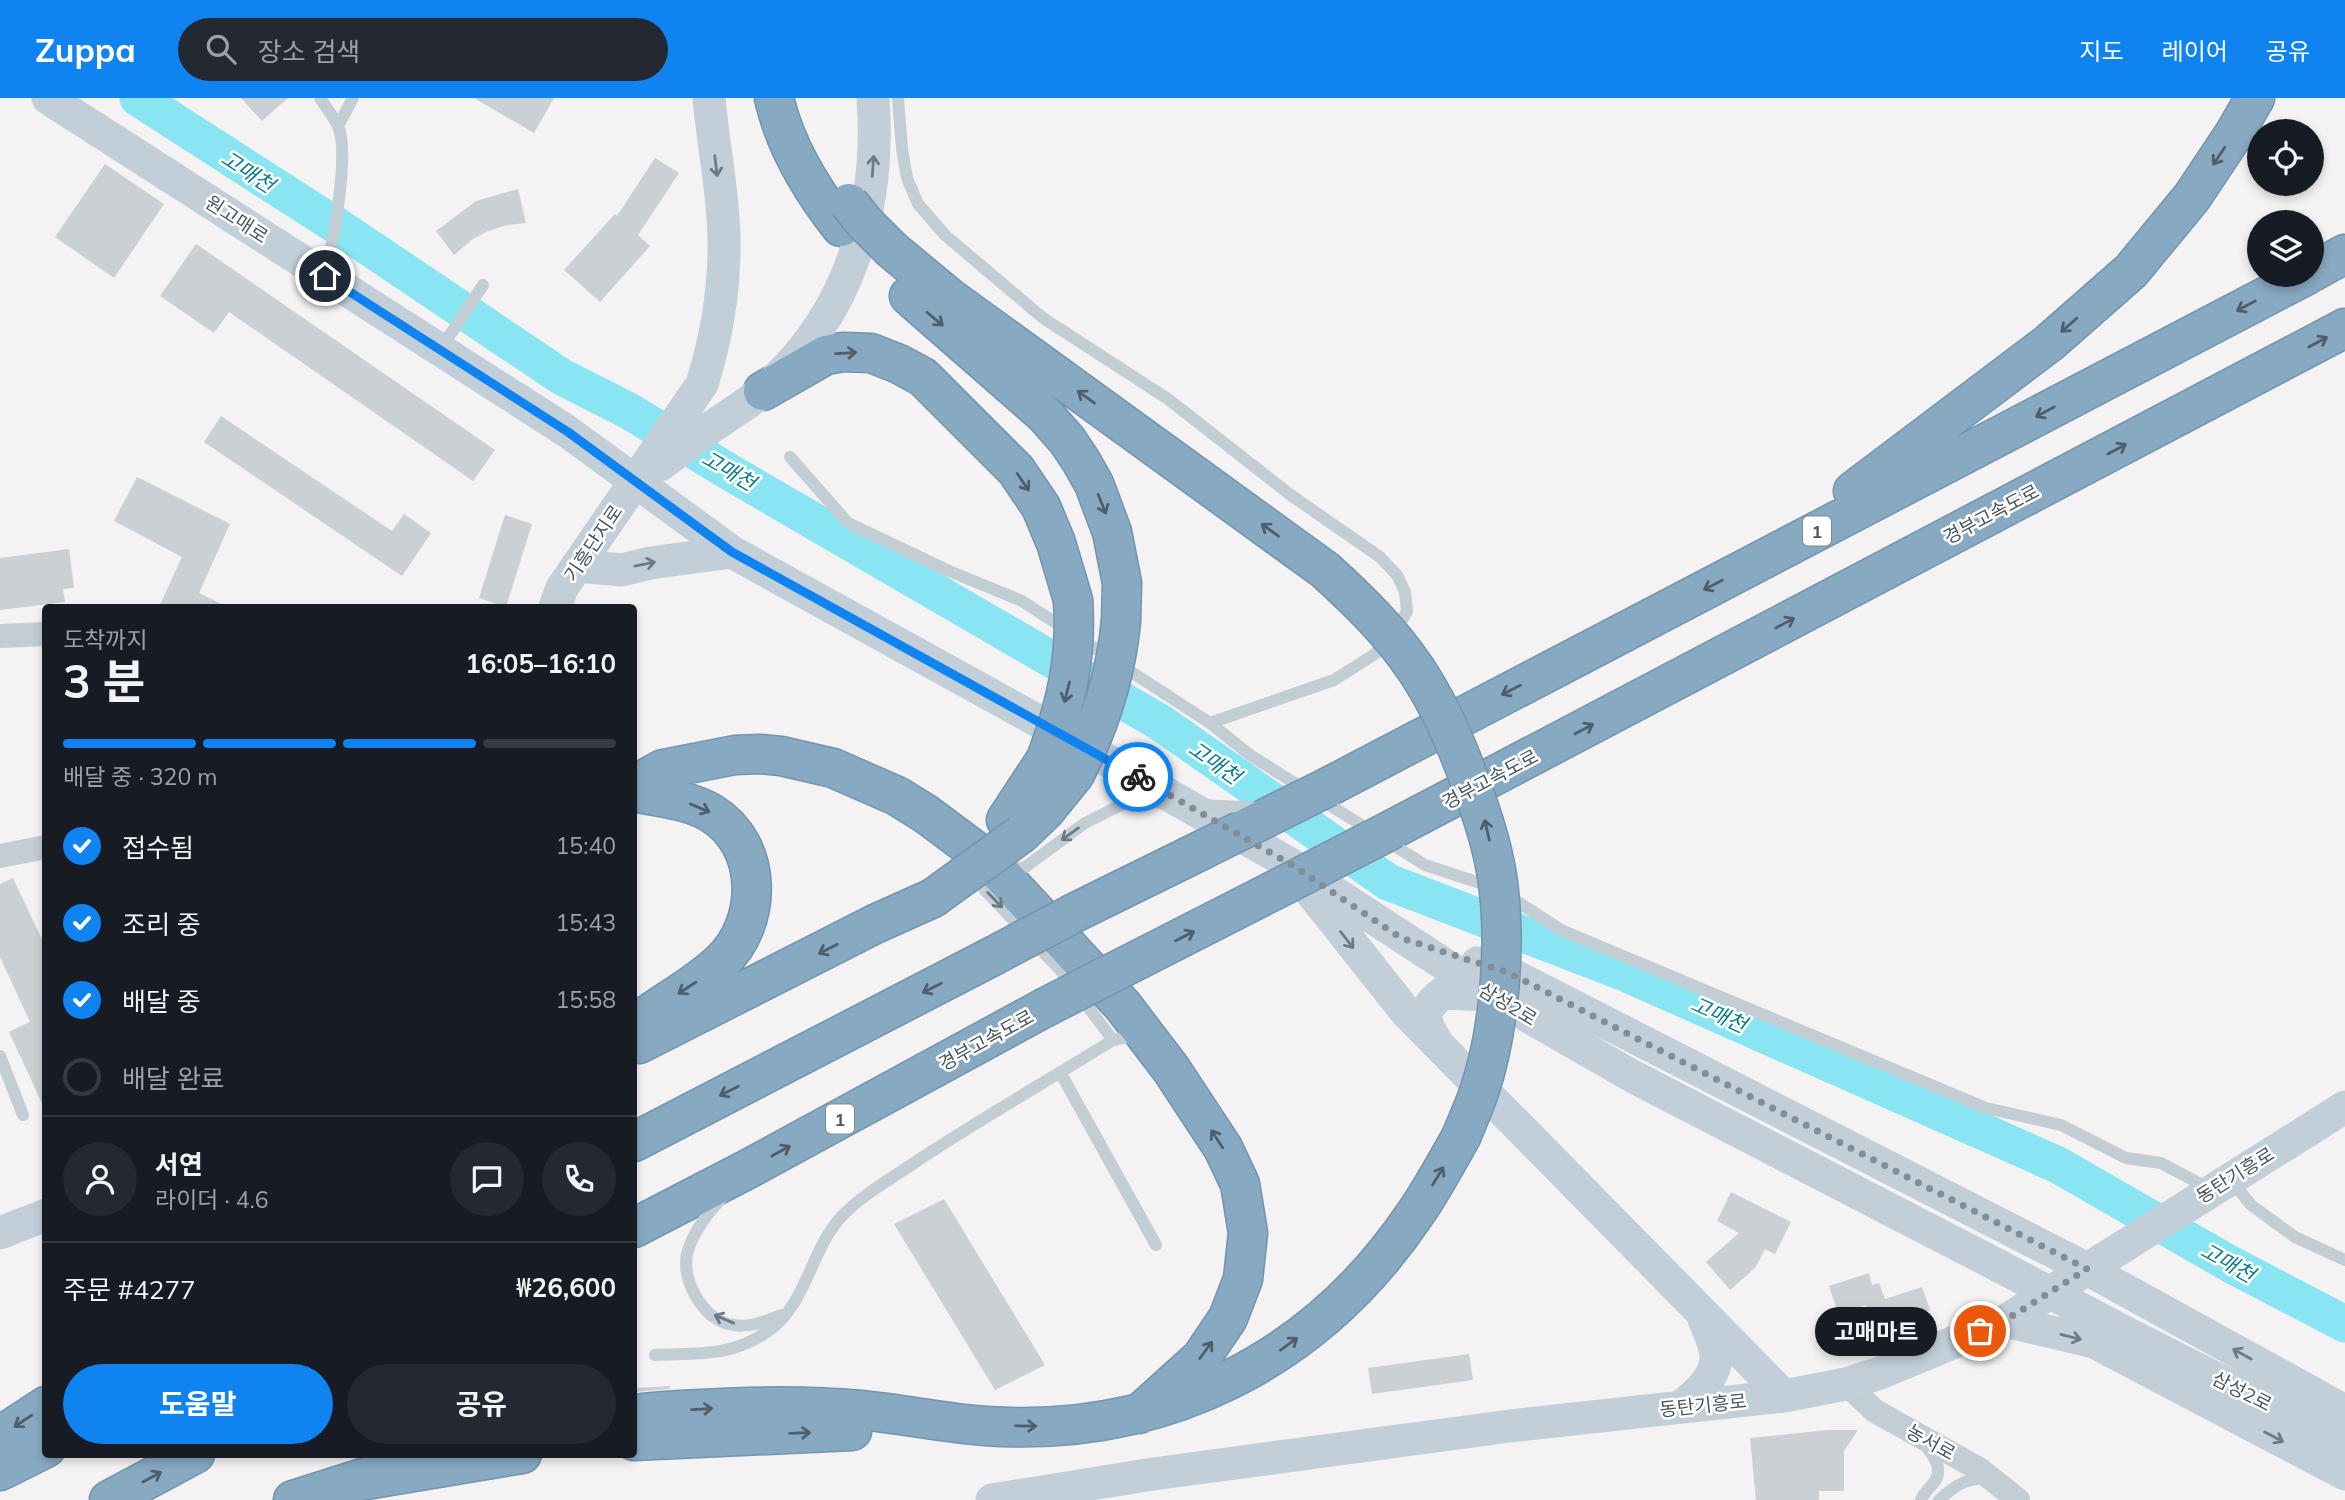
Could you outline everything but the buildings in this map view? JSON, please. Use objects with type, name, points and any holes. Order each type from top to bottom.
[{"type":"highway","points":[[774,98],[798,164],[816,196],[845,215],[887,262],[1044,414],[1067,439],[1094,484],[1112,532],[1122,583],[1116,665],[1096,729],[1060,766]]},
{"type":"highway","points":[[798,98],[814,144],[845,215]]},
{"type":"highway","points":[[1762,560],[2049,343],[2131,271],[2192,197],[2255,98]]},
{"type":"highway","points":[[2324,265],[2345,254]]},
{"type":"highway","points":[[637,1441],[986,1426],[1062,1427],[1139,1414],[1187,1400],[1248,1372],[1310,1329],[1345,1298],[1387,1251],[1415,1214],[1461,1137],[1486,1068],[1496,1013],[1499,977],[1501,936],[1497,877],[1484,818],[1439,708],[1416,669],[1385,629],[1325,570],[950,298],[887,262]]},
{"type":"highway","name":"1","points":[[637,1140],[1074,913],[1328,787],[2284,287]]},
{"type":"highway","name":"경부고속도로","points":[[637,1226],[1124,967],[1282,879],[1394,830],[2345,328]]},
{"type":"highway","points":[[637,1045],[876,924],[929,893],[1014,827],[1045,811],[1060,766],[1057,729],[1075,652],[1073,600],[1041,508],[1016,470],[923,377],[872,352],[826,355],[750,400]]},
{"type":"highway","points":[[639,781],[735,755],[761,754],[833,768],[897,796],[926,814],[998,870],[1119,1025],[1155,1047],[1223,1148],[1240,1184],[1248,1233],[1243,1279],[1228,1318],[1201,1358],[1139,1414]]},
{"type":"highway","points":[[637,1023],[695,983],[721,962],[733,948],[750,916],[753,881],[737,841],[729,828],[712,813],[639,781]]},
{"type":"highway","points":[[637,1414],[787,1405],[859,1410],[986,1426]]},
{"type":"highway","points":[[0,1436],[42,1409]]},
{"type":"highway","points":[[0,1471],[42,1450]]},
{"type":"highway","points":[[109,1500],[188,1458]]},
{"type":"highway","points":[[293,1500],[354,1482],[416,1458]]},
{"type":"highway","points":[[354,1482],[498,1458]]},
{"type":"main road","name":"원고매로","points":[[48,98],[327,266],[443,341],[568,432],[650,467]]},
{"type":"main road","points":[[685,432],[712,350],[723,278],[724,234],[709,98]]},
{"type":"main road","name":"기흥단지로","points":[[556,604],[562,588],[577,566],[650,467],[685,432],[750,400],[810,340],[838,298],[851,271],[862,234],[872,177],[875,125],[873,98]]},
{"type":"main road","points":[[702,384],[708,400],[722,408],[750,400]]},
{"type":"main road","name":"삼성2로","points":[[650,467],[732,552],[1040,722],[1282,879],[1401,938],[1493,996],[1632,1076],[2345,1444]]},
{"type":"main road","points":[[577,566],[622,570],[650,563],[732,552]]},
{"type":"main road","points":[[1282,879],[1309,892],[1406,1012],[1784,1396]]},
{"type":"main road","points":[[1401,938],[1509,973],[2097,1262],[2345,1411]]},
{"type":"main road","points":[[1440,1046],[1426,1025],[1425,1013],[1431,1002],[1443,993],[1493,996]]},
{"type":"main road","name":"동탄기흥로","points":[[992,1500],[1153,1474],[1483,1429],[1784,1396],[1846,1384],[1880,1373],[2004,1321],[2345,1107]]},
{"type":"main road","points":[[0,1233],[42,1217]]},
{"type":"main road","points":[[1680,1407],[1696,1395],[1708,1379],[1716,1360],[1702,1313]]},
{"type":"main road","points":[[2004,1321],[2094,1342],[2345,1474]]},
{"type":"street","points":[[0,636],[42,634]]},
{"type":"street","points":[[0,856],[42,848]]},
{"type":"street","name":"농서로","points":[[1846,1384],[1875,1411],[1979,1469],[2018,1500]]},
{"type":"lane","points":[[320,98],[338,126],[342,141],[340,195],[327,266]]},
{"type":"lane","points":[[338,126],[353,98]]},
{"type":"lane","points":[[898,98],[907,178],[918,204],[944,235],[1043,318],[1168,399],[1292,496],[1380,557],[1397,575],[1405,592],[1407,611],[1397,629],[1375,654],[1334,680],[1210,723]]},
{"type":"lane","points":[[443,341],[483,285]]},
{"type":"lane","points":[[790,457],[848,523],[949,571],[1022,601],[1210,723],[1250,755],[1425,865],[1497,889],[1561,930],[1986,1108],[2061,1125],[2126,1158],[2161,1163],[2251,1205],[2295,1237],[2345,1260]]},
{"type":"lane","points":[[639,781],[726,766],[774,765],[801,768],[873,793],[918,825]]},
{"type":"lane","points":[[998,870],[1024,868],[1085,823],[1129,801],[1284,809]]},
{"type":"lane","points":[[655,1355],[720,1352],[741,1348],[769,1331],[788,1312],[820,1248],[840,1218],[864,1196],[1060,1072],[1119,1025],[1060,970],[956,860]]},
{"type":"lane","points":[[0,1056],[23,1115]]},
{"type":"lane","points":[[1060,1072],[1156,1245]]},
{"type":"lane","points":[[748,1169],[712,1209],[695,1233],[687,1254],[687,1278],[693,1294],[714,1317],[727,1324],[748,1326],[788,1312]]},
{"type":"lane","points":[[1917,1434],[1937,1461],[1939,1474],[1921,1500]]},
{"type":"lane","points":[[1939,1500],[1963,1481],[1977,1478],[1992,1480]]},
{"type":"waterway","name":"고매천","points":[[138,98],[340,228],[562,377],[629,411],[1161,723],[1388,882],[1625,973],[2058,1165],[2230,1264],[2345,1324]]},
{"type":"way so far","points":[[1138,777],[1292,865],[1401,938],[1509,973],[2087,1269],[2004,1321],[1980,1331]]},
{"type":"place","name":"고매마트","points":[[1980,1331]]},
{"type":"route","points":[[325,276],[568,432],[732,552],[1138,777]]}]
